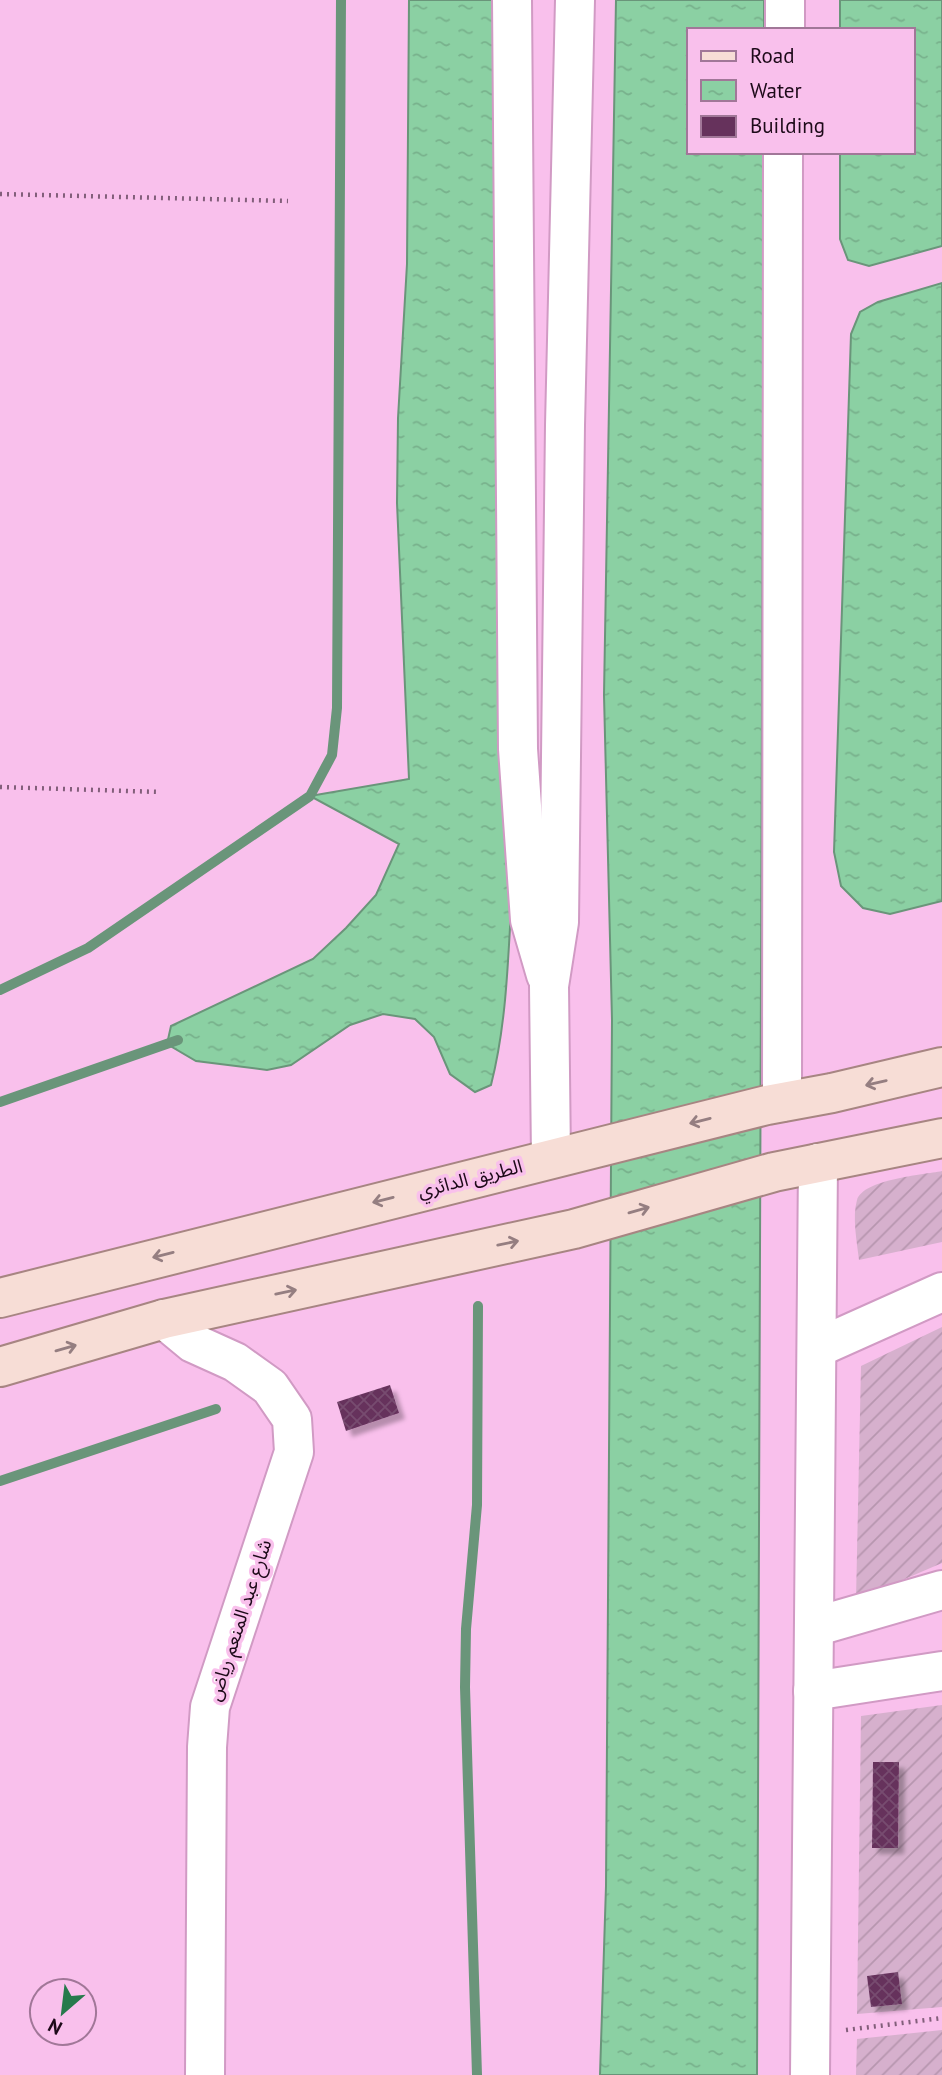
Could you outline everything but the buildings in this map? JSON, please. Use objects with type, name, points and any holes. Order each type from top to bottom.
[{"type":"main road","name":"الطريق الدائري","points":[[0,1298],[774,1103],[832,1093],[942,1067]]},
{"type":"main road","points":[[0,1367],[164,1319],[574,1228],[774,1172],[942,1138]]},
{"type":"street","points":[[512,0],[518,749],[530,920],[549,986],[560,1156]]},
{"type":"street","points":[[549,986],[559,922],[565,425],[575,0]]},
{"type":"street","points":[[785,0],[785,28]]},
{"type":"street","points":[[774,1103],[783,154]]},
{"type":"street","points":[[810,2075],[818,1163]]},
{"type":"street","points":[[817,1348],[942,1292]]},
{"type":"street","name":"شارع عبد المنعم رياض","points":[[164,1319],[193,1343],[236,1362],[270,1387],[292,1419],[294,1452],[210,1707],[206,1800],[205,2075]]},
{"type":"street","points":[[814,1627],[942,1590]]},
{"type":"street","points":[[813,1691],[942,1671]]},
{"type":"path","points":[[0,194],[288,201]]},
{"type":"path","points":[[0,787],[160,792]]},
{"type":"path","points":[[810,2034],[942,2018]]},
{"type":"shaded area","points":[[942,1171],[942,1242],[859,1260],[855,1214],[857,1200],[862,1193],[882,1183]]},
{"type":"shaded area","points":[[942,1327],[942,1563],[856,1600],[861,1366]]},
{"type":"shaded area","points":[[942,1705],[942,2007],[857,2014],[861,1716]],"holes":[[[873,1762],[899,1763],[898,1848],[872,1847]]]},
{"type":"shaded area","points":[[942,2030],[942,2075],[856,2075],[857,2039]]},
{"type":"water","points":[[409,0],[500,0],[512,892],[506,989],[496,1061],[491,1085],[475,1092],[450,1074],[434,1037],[415,1019],[383,1014],[350,1025],[291,1065],[267,1070],[196,1061],[167,1044],[171,1026],[313,959],[376,895],[399,844],[310,796],[409,779],[397,503],[398,418],[407,264]]},
{"type":"water","points":[[616,0],[764,0],[764,28],[687,28],[687,154],[764,154],[757,2075],[600,2075],[606,1886],[612,1020],[604,695]]},
{"type":"water","points":[[840,0],[942,0],[942,246],[869,266],[848,260],[840,239],[840,154],[914,154],[914,28],[840,28]]},
{"type":"water","points":[[942,283],[942,901],[890,914],[863,908],[841,886],[834,852],[851,334],[860,312],[878,302]]},
{"type":"waterway","points":[[0,990],[88,948],[310,796],[332,755],[337,708],[341,0]]},
{"type":"waterway","points":[[0,1102],[178,1040]]},
{"type":"waterway","points":[[477,2075],[465,1687],[466,1629],[477,1505],[478,1306]]},
{"type":"waterway","points":[[0,1481],[216,1409]]}]
